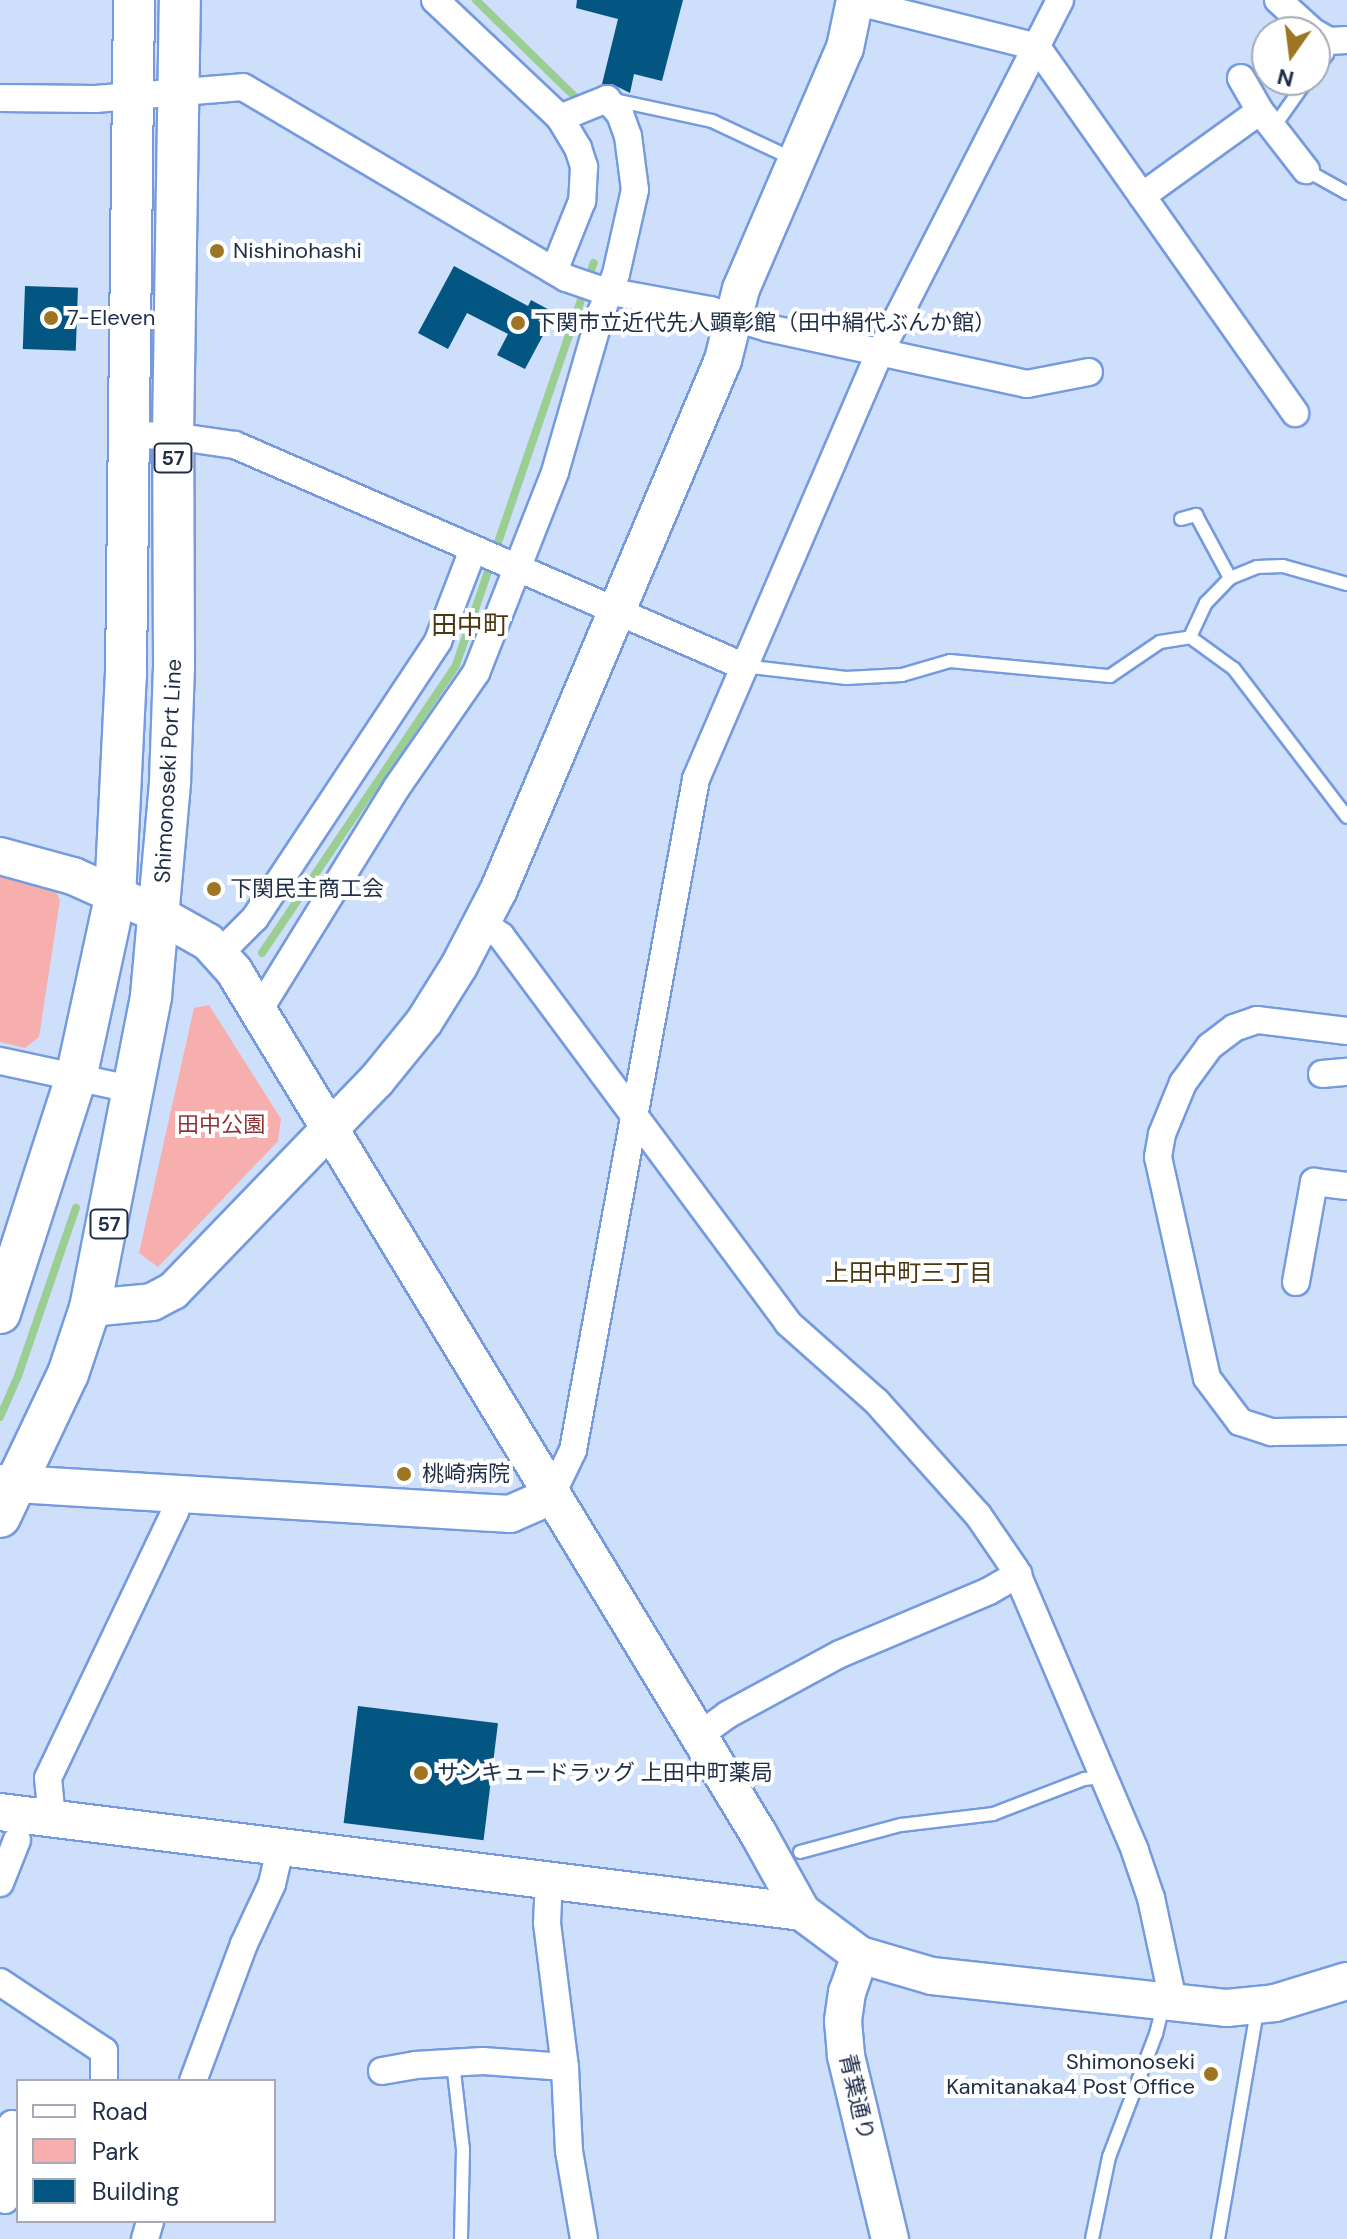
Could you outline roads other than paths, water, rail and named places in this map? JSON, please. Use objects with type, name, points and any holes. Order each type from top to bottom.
[{"type":"main road","name":"Shimonoseki Port Line","points":[[0,1313],[10,1257],[76,1078],[115,897],[126,674],[134,0]]},
{"type":"main road","name":"Shimonoseki Port Line","points":[[6,1494],[68,1374],[90,1308],[135,1090],[160,915],[174,667],[173,436],[180,0]]},
{"type":"street","points":[[435,0],[560,118],[578,148],[584,167],[584,185],[560,275]]},
{"type":"street","points":[[90,1308],[152,1302],[173,1291],[405,1047],[443,993],[482,923],[723,360],[732,318],[845,48],[853,0],[1037,47],[1295,413]]},
{"type":"street","points":[[6,1494],[181,1492],[510,1514],[551,1496],[573,1450],[689,805],[743,666],[880,352],[1060,0]]},
{"type":"street","points":[[1278,0],[1299,16]]},
{"type":"street","points":[[1241,78],[1266,120],[1306,170]]},
{"type":"street","points":[[0,98],[135,97],[243,87],[560,275],[605,290],[1027,384],[1089,372]]},
{"type":"street","points":[[258,1012],[397,787],[476,673],[555,472],[605,290],[628,229],[635,178],[628,136],[620,114],[607,99],[560,118]]},
{"type":"street","points":[[1142,196],[1266,120]]},
{"type":"street","points":[[130,435],[173,436],[235,445],[743,666]]},
{"type":"street","points":[[220,953],[255,918],[438,641],[476,552]]},
{"type":"street","points":[[0,856],[73,876],[160,915],[198,935],[220,953],[329,1126],[758,1833],[802,1912],[860,1955],[932,1976],[1227,2008],[1257,2006],[1347,1981]]},
{"type":"street","points":[[482,923],[501,936],[788,1323],[876,1401],[978,1515],[1018,1574],[1151,1898],[1168,2001]]},
{"type":"street","points":[[1347,1031],[1257,1020],[1234,1028],[1210,1046],[1183,1083],[1162,1134],[1158,1157],[1207,1378],[1240,1422],[1271,1432],[1347,1431]]},
{"type":"street","points":[[0,1061],[135,1090]]},
{"type":"street","points":[[1296,1282],[1314,1182],[1347,1186]]},
{"type":"street","points":[[52,1818],[48,1778],[175,1512],[181,1492]]},
{"type":"street","points":[[697,1737],[727,1715],[840,1654],[989,1591],[1018,1574]]},
{"type":"street","points":[[0,1883],[9,1826],[52,1818],[802,1912]]},
{"type":"street","points":[[188,2078],[272,1884],[281,1846]]},
{"type":"street","points":[[549,1879],[547,1923],[565,2067],[569,2151],[584,2239]]},
{"type":"street","name":"青葉通り","points":[[860,1955],[847,1992],[843,2021],[846,2056],[890,2239]]},
{"type":"street","points":[[0,1982],[104,2051],[104,2079]]},
{"type":"street","points":[[382,2071],[483,2061],[565,2067]]},
{"type":"street","points":[[5,2200],[3,2157],[12,2124],[16,2125]]},
{"type":"lane","points":[[1266,120],[1291,96]]},
{"type":"lane","points":[[607,99],[712,121],[796,160]]},
{"type":"lane","points":[[1306,170],[1347,193]]},
{"type":"lane","points":[[1181,519],[1196,515],[1230,578]]},
{"type":"lane","points":[[1190,637],[1206,603],[1230,578],[1257,567],[1283,566],[1347,584]]},
{"type":"lane","points":[[743,666],[846,678],[902,675],[950,661],[1110,676],[1160,642],[1190,637],[1234,669],[1347,817]]},
{"type":"lane","points":[[800,1852],[901,1825],[993,1814],[1084,1779],[1103,1777]]},
{"type":"lane","points":[[1092,2239],[1109,2157],[1168,2001]]},
{"type":"lane","points":[[1218,2239],[1257,2006]]},
{"type":"lane","points":[[453,2063],[463,2150],[461,2239]]},
{"type":"waterway","points":[[476,0],[577,99]]},
{"type":"waterway","points":[[262,953],[456,665],[594,263]]},
{"type":"waterway","points":[[0,1417],[18,1376],[76,1208]]},
{"type":"place","name":"Nishinohashi","points":[[217,251]]},
{"type":"place","name":"7-Eleven","points":[[51,318]]},
{"type":"place","name":"下関市立近代先人顕彰館（田中絹代ぶんか館）","points":[[518,323]]},
{"type":"place","name":"下関民主商工会","points":[[214,889]]},
{"type":"place","name":"桃崎病院","points":[[404,1474]]},
{"type":"place","name":"サンキュードラッグ 上田中町薬局","points":[[421,1773]]},
{"type":"place","name":"Shimonoseki Kamitanaka4 Post Office","points":[[1211,2074]]},
{"type":"district","name":"田中町","points":[[470,626]]},
{"type":"district","name":"上田中町三丁目","points":[[909,1273]]},
{"type":"park label","name":"田中公園","points":[[221,1125]]}]
